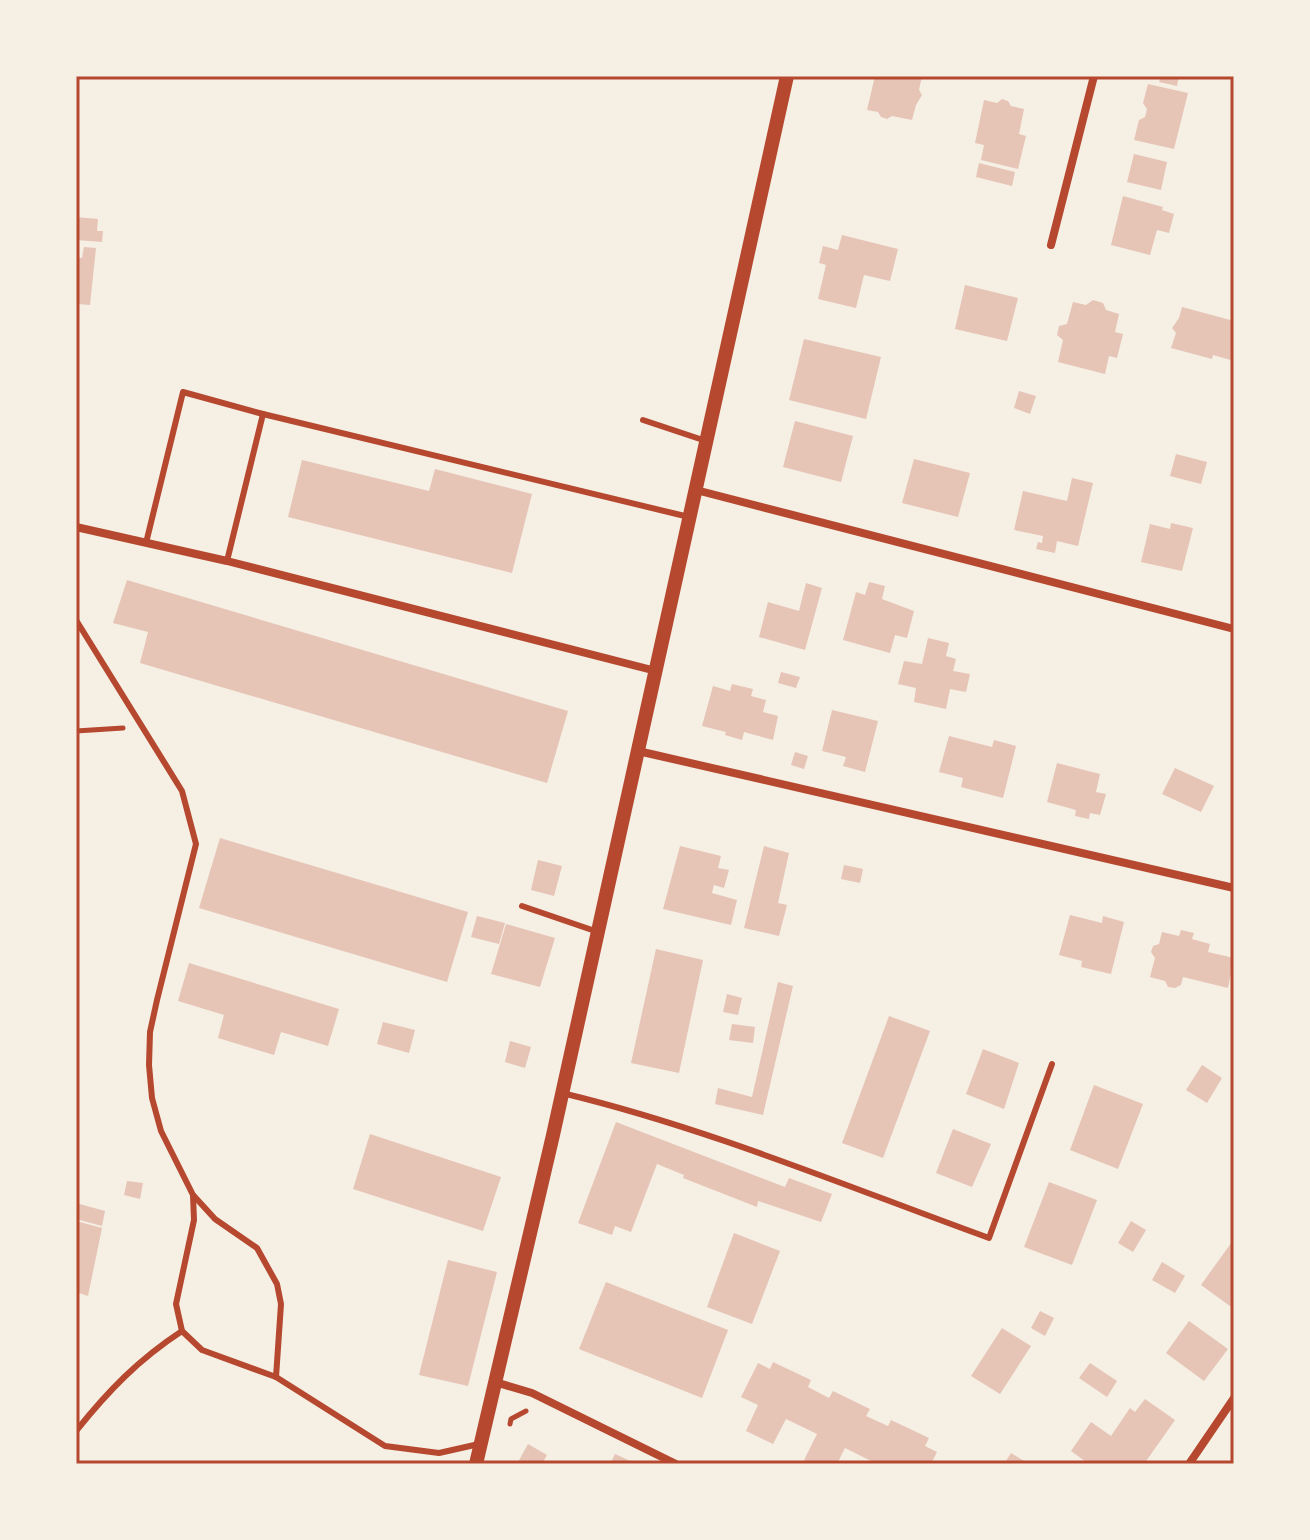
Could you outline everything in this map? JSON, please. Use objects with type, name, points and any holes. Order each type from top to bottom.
[{"type":"street","points":[[476,1464],[562,1093],[787,76]]},
{"type":"street","points":[[1051,245],[1094,76]]},
{"type":"street","points":[[696,490],[1234,629]]},
{"type":"street","points":[[76,527],[227,561],[656,671]]},
{"type":"street","points":[[638,751],[1234,888]]},
{"type":"street","points":[[495,1382],[532,1393],[676,1464]]},
{"type":"street","points":[[1189,1464],[1234,1398]]},
{"type":"lane","points":[[146,543],[183,392],[689,517]]},
{"type":"lane","points":[[227,561],[263,414]]},
{"type":"lane","points":[[643,420],[706,441]]},
{"type":"lane","points":[[76,620],[182,791],[196,844],[152,1022],[149,1065],[152,1098],[161,1131],[193,1195],[215,1219],[257,1248],[277,1284],[281,1304],[276,1377]]},
{"type":"lane","points":[[522,906],[598,932]]},
{"type":"lane","points":[[562,1093],[609,1104],[746,1149],[989,1238],[1052,1064]]},
{"type":"lane","points":[[193,1195],[194,1220],[176,1304],[182,1331],[202,1350],[276,1377],[385,1446],[439,1453],[481,1443]]},
{"type":"lane","points":[[76,1431],[107,1392],[147,1354],[182,1331]]},
{"type":"path","points":[[76,731],[142,727]]},
{"type":"path","points":[[508,1434],[511,1419],[522,1412],[531,1411]]},
{"type":"building","points":[[875,76],[922,76],[919,90],[922,95],[912,120],[892,116],[887,119],[878,112],[867,110]]},
{"type":"building","points":[[1161,76],[1179,76],[1177,86],[1159,82]]},
{"type":"building","points":[[1148,84],[1188,93],[1174,149],[1134,140],[1139,120],[1145,117],[1147,109],[1143,103]]},
{"type":"building","points":[[1002,99],[1011,106],[1024,109],[1019,134],[1026,136],[1018,169],[981,160],[984,145],[975,143],[984,100],[997,103]]},
{"type":"building","points":[[1134,154],[1167,162],[1161,190],[1127,182]]},
{"type":"building","points":[[979,163],[1015,172],[1012,186],[976,177]]},
{"type":"building","points":[[1123,196],[1163,207],[1162,210],[1174,214],[1169,233],[1157,230],[1150,255],[1111,245]]},
{"type":"building","points":[[76,217],[98,219],[97,231],[103,231],[102,242],[76,240]]},
{"type":"building","points":[[842,235],[898,249],[890,281],[864,275],[856,308],[818,299],[826,265],[819,263],[823,246],[838,250]]},
{"type":"building","points":[[84,247],[96,248],[90,305],[77,304],[76,257],[82,258]]},
{"type":"building","points":[[965,285],[1018,298],[1007,341],[955,329]]},
{"type":"building","points":[[1093,300],[1103,303],[1106,310],[1119,314],[1115,332],[1123,334],[1117,358],[1109,356],[1105,374],[1058,362],[1063,340],[1057,335],[1059,326],[1067,324],[1073,302],[1086,305]]},
{"type":"building","points":[[1182,307],[1234,321],[1234,361],[1213,355],[1212,359],[1171,348],[1176,333],[1172,328]]},
{"type":"building","points":[[804,339],[881,357],[866,419],[789,400]]},
{"type":"building","points":[[1019,391],[1036,396],[1030,414],[1014,408]]},
{"type":"building","points":[[795,421],[853,436],[841,482],[783,467]]},
{"type":"building","points":[[1176,454],[1207,462],[1201,484],[1170,476]]},
{"type":"building","points":[[914,459],[970,473],[958,517],[902,503]]},
{"type":"building","points":[[302,460],[429,491],[435,469],[532,494],[512,573],[288,517]]},
{"type":"building","points":[[1072,478],[1093,483],[1078,546],[1057,541],[1055,553],[1036,549],[1038,542],[1042,543],[1043,536],[1014,530],[1023,491],[1067,501]]},
{"type":"building","points":[[1171,523],[1193,528],[1182,571],[1141,562],[1150,524],[1170,529]]},
{"type":"building","points":[[127,580],[568,711],[547,783],[140,663],[148,632],[113,623]]},
{"type":"building","points":[[869,582],[885,586],[882,599],[914,611],[907,638],[895,635],[890,653],[843,640],[856,592],[865,595]]},
{"type":"building","points":[[806,583],[822,588],[805,650],[759,637],[768,602],[799,611]]},
{"type":"building","points":[[928,638],[949,643],[946,656],[956,659],[953,671],[970,674],[966,692],[950,689],[946,709],[914,702],[916,688],[898,684],[904,661],[922,664]]},
{"type":"building","points":[[781,672],[800,677],[796,688],[778,683]]},
{"type":"building","points":[[732,684],[753,689],[751,696],[766,700],[763,712],[778,716],[773,740],[744,732],[742,740],[702,726],[713,686],[730,691]]},
{"type":"building","points":[[832,710],[878,721],[865,772],[843,766],[846,757],[822,751]]},
{"type":"building","points":[[949,736],[992,747],[994,740],[1016,746],[1003,798],[961,787],[963,778],[939,772]]},
{"type":"building","points":[[795,752],[808,756],[804,769],[791,765]]},
{"type":"building","points":[[1057,763],[1100,774],[1096,792],[1106,794],[1100,815],[1090,813],[1089,819],[1075,816],[1076,810],[1047,802]]},
{"type":"building","points":[[1175,768],[1214,786],[1201,812],[1162,794]]},
{"type":"building","points":[[220,838],[468,912],[447,982],[199,908]]},
{"type":"building","points":[[680,846],[721,856],[718,868],[729,870],[724,888],[714,885],[712,893],[737,900],[731,925],[663,909]]},
{"type":"building","points":[[764,846],[789,853],[778,903],[787,905],[779,936],[744,928]]},
{"type":"building","points":[[538,860],[562,866],[554,896],[531,890]]},
{"type":"building","points":[[844,865],[863,869],[860,883],[841,879]]},
{"type":"building","points":[[1070,915],[1102,923],[1103,916],[1124,922],[1111,974],[1081,967],[1082,961],[1059,955]]},
{"type":"building","points":[[477,916],[505,923],[499,944],[471,937]]},
{"type":"building","points":[[506,924],[555,938],[540,987],[491,974]]},
{"type":"building","points":[[1181,930],[1194,933],[1192,939],[1210,944],[1208,952],[1234,958],[1228,988],[1183,977],[1181,985],[1175,988],[1150,977],[1155,958],[1151,952],[1153,946],[1159,944],[1162,932],[1179,936]]},
{"type":"building","points":[[656,949],[703,960],[679,1073],[631,1063]]},
{"type":"building","points":[[189,963],[339,1009],[328,1046],[281,1032],[274,1055],[218,1038],[224,1015],[178,1001]]},
{"type":"building","points":[[778,982],[793,986],[763,1115],[715,1104],[718,1088],[752,1097]]},
{"type":"building","points":[[727,994],[742,998],[738,1015],[723,1012]]},
{"type":"building","points":[[889,1016],[930,1031],[883,1158],[842,1143]]},
{"type":"building","points":[[383,1022],[415,1030],[409,1053],[377,1044]]},
{"type":"building","points":[[732,1024],[755,1027],[753,1043],[729,1040]]},
{"type":"building","points":[[510,1041],[531,1047],[525,1068],[505,1062]]},
{"type":"building","points":[[983,1049],[1019,1063],[1004,1109],[966,1094]]},
{"type":"building","points":[[1202,1065],[1222,1078],[1207,1103],[1186,1090]]},
{"type":"building","points":[[1094,1085],[1143,1104],[1118,1169],[1070,1150]]},
{"type":"building","points":[[616,1122],[785,1187],[789,1178],[832,1194],[821,1222],[758,1201],[757,1207],[683,1178],[684,1175],[657,1164],[631,1232],[615,1226],[612,1235],[578,1223]]},
{"type":"building","points":[[953,1129],[991,1144],[972,1187],[936,1173]]},
{"type":"building","points":[[370,1134],[501,1177],[483,1231],[353,1189]]},
{"type":"building","points":[[127,1181],[143,1183],[140,1199],[124,1195]]},
{"type":"building","points":[[1049,1182],[1097,1200],[1072,1265],[1024,1247]]},
{"type":"building","points":[[76,1203],[105,1211],[102,1226],[76,1219]]},
{"type":"building","points":[[76,1221],[102,1228],[88,1296],[76,1292]]},
{"type":"building","points":[[1131,1221],[1146,1230],[1133,1252],[1118,1243]]},
{"type":"building","points":[[734,1233],[780,1251],[752,1324],[707,1307]]},
{"type":"building","points":[[1234,1239],[1234,1309],[1201,1285]]},
{"type":"building","points":[[448,1260],[497,1272],[468,1386],[419,1375]]},
{"type":"building","points":[[1162,1262],[1185,1276],[1175,1293],[1152,1280]]},
{"type":"building","points":[[606,1282],[728,1330],[702,1398],[579,1349]]},
{"type":"building","points":[[1040,1311],[1054,1318],[1045,1336],[1031,1328]]},
{"type":"building","points":[[1189,1321],[1228,1349],[1204,1381],[1166,1353]]},
{"type":"building","points":[[1002,1328],[1031,1346],[1000,1394],[971,1376]]},
{"type":"building","points":[[773,1362],[811,1380],[808,1387],[829,1398],[833,1391],[870,1409],[866,1416],[888,1426],[891,1420],[929,1438],[925,1446],[937,1452],[931,1464],[877,1464],[845,1448],[837,1464],[813,1464],[804,1460],[817,1434],[786,1419],[773,1444],[746,1431],[758,1405],[741,1397],[758,1363],[770,1369]]},
{"type":"building","points":[[1090,1363],[1117,1381],[1107,1397],[1079,1378]]},
{"type":"building","points":[[1145,1399],[1175,1420],[1144,1464],[1089,1464],[1071,1451],[1091,1422],[1111,1436],[1130,1408],[1135,1412]]},
{"type":"building","points":[[528,1444],[547,1455],[542,1464],[517,1464]]},
{"type":"building","points":[[1011,1453],[1024,1461],[1023,1464],[1004,1464]]},
{"type":"building","points":[[615,1454],[637,1464],[610,1464]]}]
